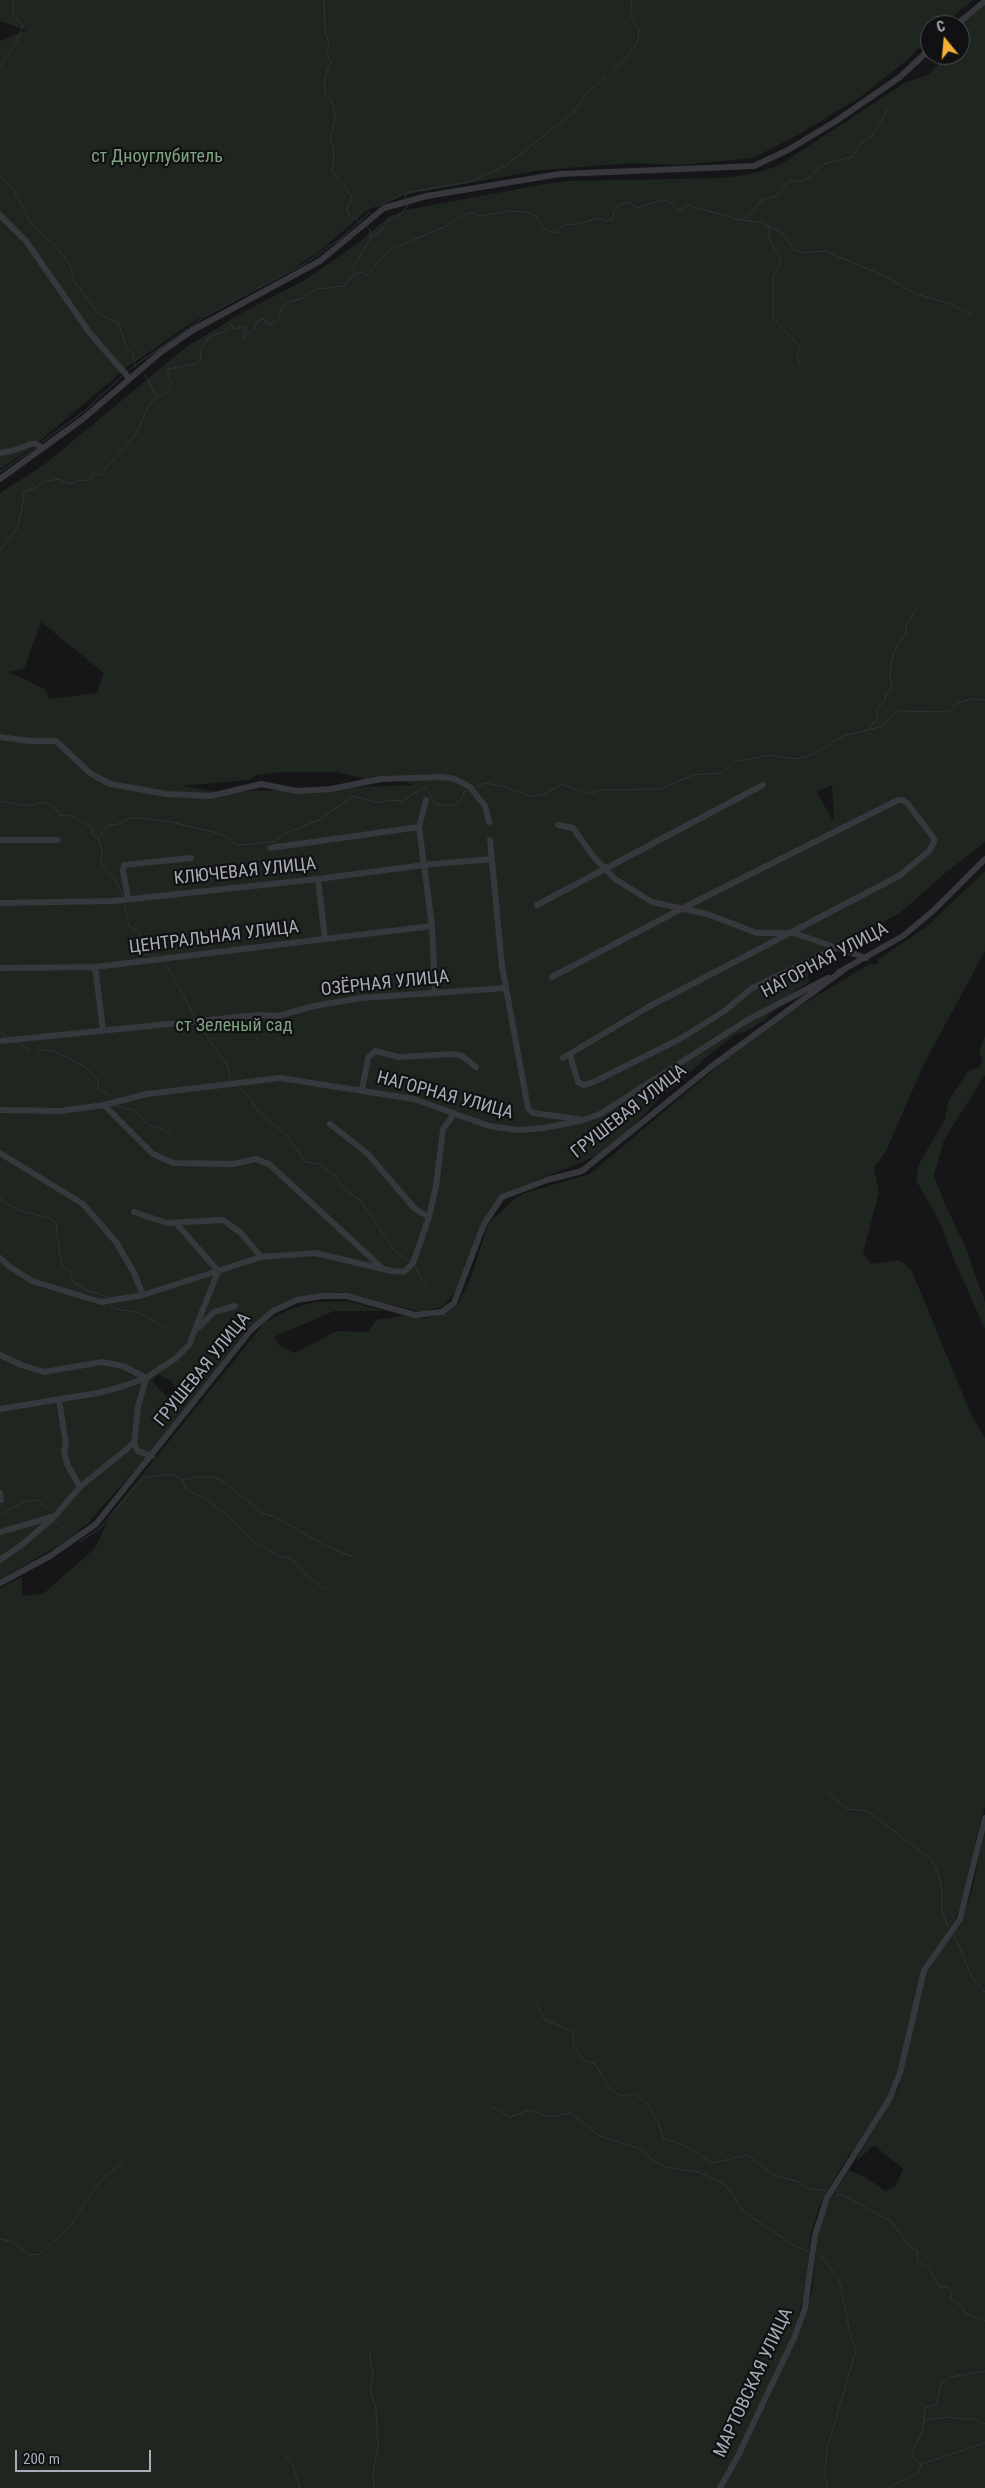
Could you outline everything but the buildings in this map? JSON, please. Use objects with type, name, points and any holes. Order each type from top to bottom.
[{"type":"street","points":[[968,15],[985,0]]},
{"type":"street","points":[[0,479],[84,418],[129,378],[193,330],[320,261],[377,213],[407,200],[560,174],[754,166],[788,150],[836,121],[900,77],[920,58]]},
{"type":"street","points":[[0,215],[26,241],[89,332],[129,378]]},
{"type":"street","points":[[0,453],[31,444],[36,444],[43,448]]},
{"type":"street","points":[[0,737],[30,742],[56,742],[90,773],[110,784],[167,794],[211,796],[260,784],[297,791],[331,789],[382,779],[442,777],[455,779],[470,787],[485,806],[488,822]]},
{"type":"street","points":[[537,905],[763,785]]},
{"type":"street","points":[[426,800],[419,827],[432,926],[435,993]]},
{"type":"street","points":[[552,977],[681,909],[898,800],[903,800],[908,804],[935,840],[929,851],[899,876],[794,933],[758,948],[650,1006],[563,1058]]},
{"type":"street","points":[[558,825],[573,828],[579,833],[593,856],[606,869],[630,890],[652,902],[707,914],[757,933],[794,933],[839,947],[866,958]]},
{"type":"street","points":[[270,848],[419,827]]},
{"type":"street","points":[[0,840],[58,840]]},
{"type":"street","points":[[490,840],[506,988],[528,1108],[533,1113],[584,1120]]},
{"type":"street","points":[[128,899],[122,871],[124,865],[191,858]]},
{"type":"street","name":"КЛЮЧЕВАЯ УЛИЦА","points":[[0,903],[66,903],[128,899],[318,880],[424,865],[492,859]]},
{"type":"street","name":"НАГОРНАЯ УЛИЦА","points":[[0,1110],[60,1111],[104,1105],[147,1094],[280,1078],[414,1099],[489,1126],[518,1130],[584,1120],[600,1114],[746,1021],[842,971],[903,936],[934,910],[985,859]]},
{"type":"street","points":[[318,880],[325,939]]},
{"type":"street","name":"ЦЕНТРАЛЬНАЯ УЛИЦА","points":[[0,968],[95,967],[432,926]]},
{"type":"street","points":[[570,1054],[578,1082],[584,1085],[594,1082],[680,1039],[726,1010],[752,988],[839,947]]},
{"type":"street","points":[[95,967],[103,1030]]},
{"type":"street","name":"ГРУШЕВАЯ УЛИЦА","points":[[0,1584],[50,1556],[96,1524],[251,1330],[273,1311],[297,1300],[322,1296],[346,1296],[414,1315],[442,1312],[454,1303],[484,1224],[502,1196],[547,1180],[582,1171],[712,1066],[842,971]]},
{"type":"street","name":"ОЗЁРНАЯ УЛИЦА","points":[[0,1041],[258,1014],[278,1016],[342,1001],[506,988]]},
{"type":"street","points":[[362,1090],[368,1058],[375,1052],[400,1057],[454,1054],[462,1056],[476,1067]]},
{"type":"street","points":[[104,1105],[152,1154],[172,1163],[232,1164],[256,1159],[269,1164],[384,1269]]},
{"type":"street","points":[[0,1258],[32,1281],[101,1302],[143,1295],[261,1257],[316,1253],[404,1272],[409,1269],[417,1254],[429,1217],[436,1186],[443,1129],[454,1114]]},
{"type":"street","points":[[330,1124],[368,1154],[415,1210],[429,1217]]},
{"type":"street","points":[[0,1153],[84,1204],[116,1242],[134,1273],[143,1295]]},
{"type":"street","points":[[134,1212],[156,1221],[176,1223],[223,1220],[241,1233],[261,1257]]},
{"type":"street","points":[[176,1223],[218,1271]]},
{"type":"street","points":[[0,1409],[98,1394],[146,1378],[176,1358],[189,1346],[197,1330],[218,1271]]},
{"type":"street","points":[[197,1330],[214,1312],[235,1306]]},
{"type":"street","points":[[0,1355],[21,1365],[44,1372],[102,1362],[123,1366],[146,1378]]},
{"type":"street","points":[[146,1378],[138,1407],[134,1443],[138,1451],[152,1456]]},
{"type":"street","points":[[59,1400],[67,1464],[80,1487]]},
{"type":"street","points":[[0,1560],[23,1544],[55,1516],[80,1487],[134,1443]]},
{"type":"street","points":[[0,1532],[55,1516]]},
{"type":"street","name":"МАРТОВСКАЯ УЛИЦА","points":[[720,2488],[737,2458],[795,2336],[805,2308],[815,2235],[826,2198],[890,2098],[900,2073],[924,1970],[960,1919],[985,1818]]},
{"type":"green space","name":"ст Дноуглубитель","points":[[0,0],[973,0],[954,15],[920,15],[920,47],[906,61],[859,98],[798,135],[753,158],[683,165],[633,163],[540,170],[404,195],[366,211],[320,251],[283,275],[193,322],[126,368],[33,447],[0,469],[0,41],[27,30],[0,21]]},
{"type":"green space","name":"ст Зеленый сад","points":[[985,5],[985,842],[943,875],[900,913],[843,943],[808,973],[809,983],[796,990],[763,1021],[745,1032],[735,1035],[710,1054],[673,1088],[663,1094],[627,1133],[599,1155],[511,1191],[493,1206],[456,1291],[444,1306],[422,1312],[340,1292],[302,1297],[275,1307],[248,1328],[151,1452],[88,1523],[65,1542],[0,1579],[0,493],[45,464],[185,348],[243,312],[305,280],[361,241],[388,217],[406,210],[567,181],[722,178],[750,174],[778,166],[906,82],[928,75],[937,65],[970,65],[970,17]],"holes":[[[41,622],[104,673],[97,693],[49,699],[45,689],[9,672],[24,669]],[[281,772],[337,772],[364,779],[401,781],[414,785],[218,792],[182,786],[249,780],[257,775]],[[832,785],[834,818],[833,821],[817,792]],[[158,1374],[171,1381],[179,1395],[173,1403],[152,1381]]]},
{"type":"green space","points":[[985,871],[985,951],[925,1062],[886,1151],[874,1168],[879,1192],[863,1252],[871,1264],[899,1260],[911,1269],[971,1414],[985,1438],[985,1807],[963,1898],[955,1920],[922,1967],[897,2074],[887,2101],[840,2169],[819,2207],[810,2236],[807,2284],[793,2335],[739,2450],[717,2488],[0,2488],[0,1588],[22,1577],[22,1596],[43,1594],[95,1548],[112,1512],[265,1322],[288,1310],[314,1302],[348,1301],[385,1311],[334,1311],[274,1337],[280,1346],[294,1353],[337,1331],[368,1332],[376,1320],[405,1315],[424,1318],[442,1315],[457,1305],[470,1280],[488,1224],[514,1199],[525,1193],[590,1174],[724,1061],[797,1008],[871,963],[873,965],[879,962],[877,960],[926,927]]},
{"type":"green space","points":[[985,1036],[985,1075],[944,1140],[934,1175],[944,1202],[965,1246],[985,1302],[985,1329],[955,1262],[941,1225],[916,1180],[918,1166],[945,1119],[948,1102],[968,1071],[978,1068],[983,1061],[979,1051]]},
{"type":"green space","points":[[985,1828],[985,2488],[723,2488],[756,2426],[798,2335],[812,2291],[818,2233],[827,2204],[849,2170],[867,2178],[885,2191],[896,2185],[903,2169],[874,2145],[857,2161],[858,2156],[899,2088],[924,1977],[929,1966],[959,1924],[971,1895]]},
{"type":"waterway","points":[[0,67],[17,41],[23,26],[13,14],[13,0]]},
{"type":"waterway","points":[[324,0],[325,31],[329,44],[326,52],[331,61],[324,81],[326,95],[331,100],[334,108],[335,120],[330,137],[334,153],[332,171],[338,179]]},
{"type":"waterway","points":[[612,71],[627,58],[638,40],[639,30],[630,15],[632,0]]},
{"type":"waterway","points":[[406,199],[405,194],[410,192],[469,182],[505,166],[573,113],[586,94],[606,76]]},
{"type":"waterway","points":[[742,220],[762,200],[777,196],[789,181],[800,181],[811,177],[818,168],[827,163],[852,157],[863,141],[872,136],[889,108]]},
{"type":"waterway","points":[[0,175],[14,191],[32,225],[56,246],[70,265],[74,281],[99,314],[119,323],[126,348],[133,354],[135,367]]},
{"type":"waterway","points":[[344,184],[344,188],[352,196],[347,209],[349,215],[360,222]]},
{"type":"waterway","points":[[376,207],[404,194]]},
{"type":"waterway","points":[[0,550],[17,529],[24,492],[35,488],[42,482],[59,479],[69,484],[82,480],[89,481],[93,473],[100,475],[137,433],[148,407],[155,399],[167,392],[172,383],[168,376],[168,369],[196,364],[201,360],[200,351],[209,337],[223,332],[231,325],[234,329],[246,326],[243,338],[255,328],[257,321],[264,319],[267,324],[273,324],[279,317],[282,306],[289,302],[301,299],[317,289],[344,286],[354,274],[360,272],[367,275],[389,250],[447,226],[457,218],[470,213],[482,216],[509,211],[527,212],[536,216],[544,229],[556,233],[563,225],[579,224],[598,218],[607,221],[613,219],[614,211],[619,205],[629,202],[636,208],[663,200],[673,203],[676,210],[683,209],[687,205],[741,220],[761,222],[781,232],[795,250],[805,253],[824,251],[883,275],[916,294],[948,303],[972,315]]},
{"type":"waterway","points":[[354,273],[353,268],[371,237],[381,231],[387,221],[400,215],[408,206],[407,203]]},
{"type":"waterway","points":[[127,371],[206,316],[306,263],[340,239],[370,212]]},
{"type":"waterway","points":[[769,225],[769,236],[774,249],[781,257],[779,267],[773,276],[773,318],[799,346],[800,351],[797,356],[800,363]]},
{"type":"waterway","points":[[367,227],[370,230],[371,237]]},
{"type":"waterway","points":[[145,375],[157,397]]},
{"type":"waterway","points":[[42,442],[86,410],[122,376]]},
{"type":"waterway","points":[[0,472],[35,448]]},
{"type":"waterway","points":[[869,729],[877,718],[877,709],[885,701],[886,695],[892,687],[890,677],[891,663],[895,649],[906,633],[906,626],[916,610]]},
{"type":"waterway","points":[[476,787],[485,783],[502,786],[530,796],[542,795],[562,784],[587,794],[602,790],[660,789],[693,775],[722,773],[733,762],[770,755],[794,759],[806,757],[818,752],[843,736],[884,726],[889,718],[899,711],[949,712],[956,704],[971,699],[985,700]]},
{"type":"waterway","points":[[0,801],[27,806],[46,803],[57,810],[60,816],[69,815],[93,828],[92,834],[98,838],[107,826],[118,824],[130,818],[139,818],[171,822],[217,833],[226,836],[237,845],[274,842],[284,834],[319,820],[353,796],[379,803],[389,800],[402,801],[425,787],[436,805],[454,805],[462,799],[464,792],[468,790]]},
{"type":"waterway","points":[[98,839],[102,851],[101,864],[115,879],[123,896]]},
{"type":"waterway","points":[[124,904],[129,926],[139,932],[145,955],[159,955]]},
{"type":"waterway","points":[[165,962],[195,1017]]},
{"type":"waterway","points":[[198,1024],[228,1066],[231,1080]]},
{"type":"waterway","points":[[0,1030],[6,1037]]},
{"type":"waterway","points":[[17,1042],[21,1043],[29,1052]]},
{"type":"waterway","points":[[37,1051],[52,1050],[84,1066],[98,1080],[98,1088],[109,1095]]},
{"type":"waterway","points":[[238,1087],[250,1098],[258,1111],[289,1138],[305,1162],[320,1164],[335,1176],[342,1187],[361,1201],[394,1250],[409,1261]]},
{"type":"waterway","points":[[117,1106],[134,1110],[148,1125],[163,1129],[171,1135]]},
{"type":"waterway","points":[[0,1197],[3,1202],[21,1211],[49,1218],[56,1223],[60,1257],[63,1266],[70,1271],[73,1282],[89,1291],[108,1297]]},
{"type":"waterway","points":[[415,1267],[426,1285]]},
{"type":"waterway","points":[[111,1305],[113,1308],[120,1310],[138,1312],[166,1328]]},
{"type":"waterway","points":[[81,1541],[100,1528],[143,1478],[172,1474],[182,1480],[187,1490],[205,1498],[230,1518],[251,1540],[279,1556],[292,1559],[307,1576],[326,1590]]},
{"type":"waterway","points":[[182,1480],[212,1477],[223,1481],[262,1513],[275,1517],[328,1547],[353,1557]]},
{"type":"waterway","points":[[0,1515],[24,1502],[38,1500],[48,1509]]},
{"type":"waterway","points":[[55,1521],[66,1531]]},
{"type":"waterway","points":[[826,1791],[847,1809],[868,1811],[932,1860],[939,1876],[942,1892],[942,1910],[948,1927]]},
{"type":"waterway","points":[[954,1934],[972,1977],[985,1992]]},
{"type":"waterway","points":[[536,2003],[545,2020],[573,2031],[574,2046],[583,2060],[595,2064],[610,2089],[620,2096],[635,2094],[648,2105],[658,2122],[664,2139],[684,2145],[712,2163],[748,2155],[773,2175],[799,2182],[806,2188],[826,2191]]},
{"type":"waterway","points":[[491,2106],[510,2117],[529,2110],[549,2117],[570,2113],[600,2136],[641,2149],[650,2158],[664,2167],[699,2172],[727,2186],[743,2211],[796,2247],[808,2251]]},
{"type":"waterway","points":[[0,2239],[13,2242],[28,2254],[39,2255],[71,2225],[97,2185],[123,2161]]},
{"type":"waterway","points":[[836,2195],[840,2194],[891,2221],[909,2246],[918,2251],[917,2261],[928,2267],[939,2287],[947,2287],[951,2291],[951,2299],[963,2308],[965,2313],[985,2321]]},
{"type":"waterway","points":[[818,2255],[823,2258],[839,2279],[850,2333],[856,2350],[827,2449],[825,2474],[827,2488]]},
{"type":"waterway","points":[[369,2351],[373,2375],[370,2389],[376,2409],[378,2447],[373,2474],[374,2488]]},
{"type":"waterway","points":[[888,2488],[918,2473],[921,2465],[914,2458],[913,2449],[923,2430],[925,2408],[936,2405],[941,2384],[951,2377],[985,2371]]},
{"type":"waterway","points":[[925,2420],[948,2417],[973,2419],[985,2424]]},
{"type":"waterway","points":[[922,2464],[985,2443]]},
{"type":"waterway","points":[[285,2454],[293,2466],[300,2488]]}]
